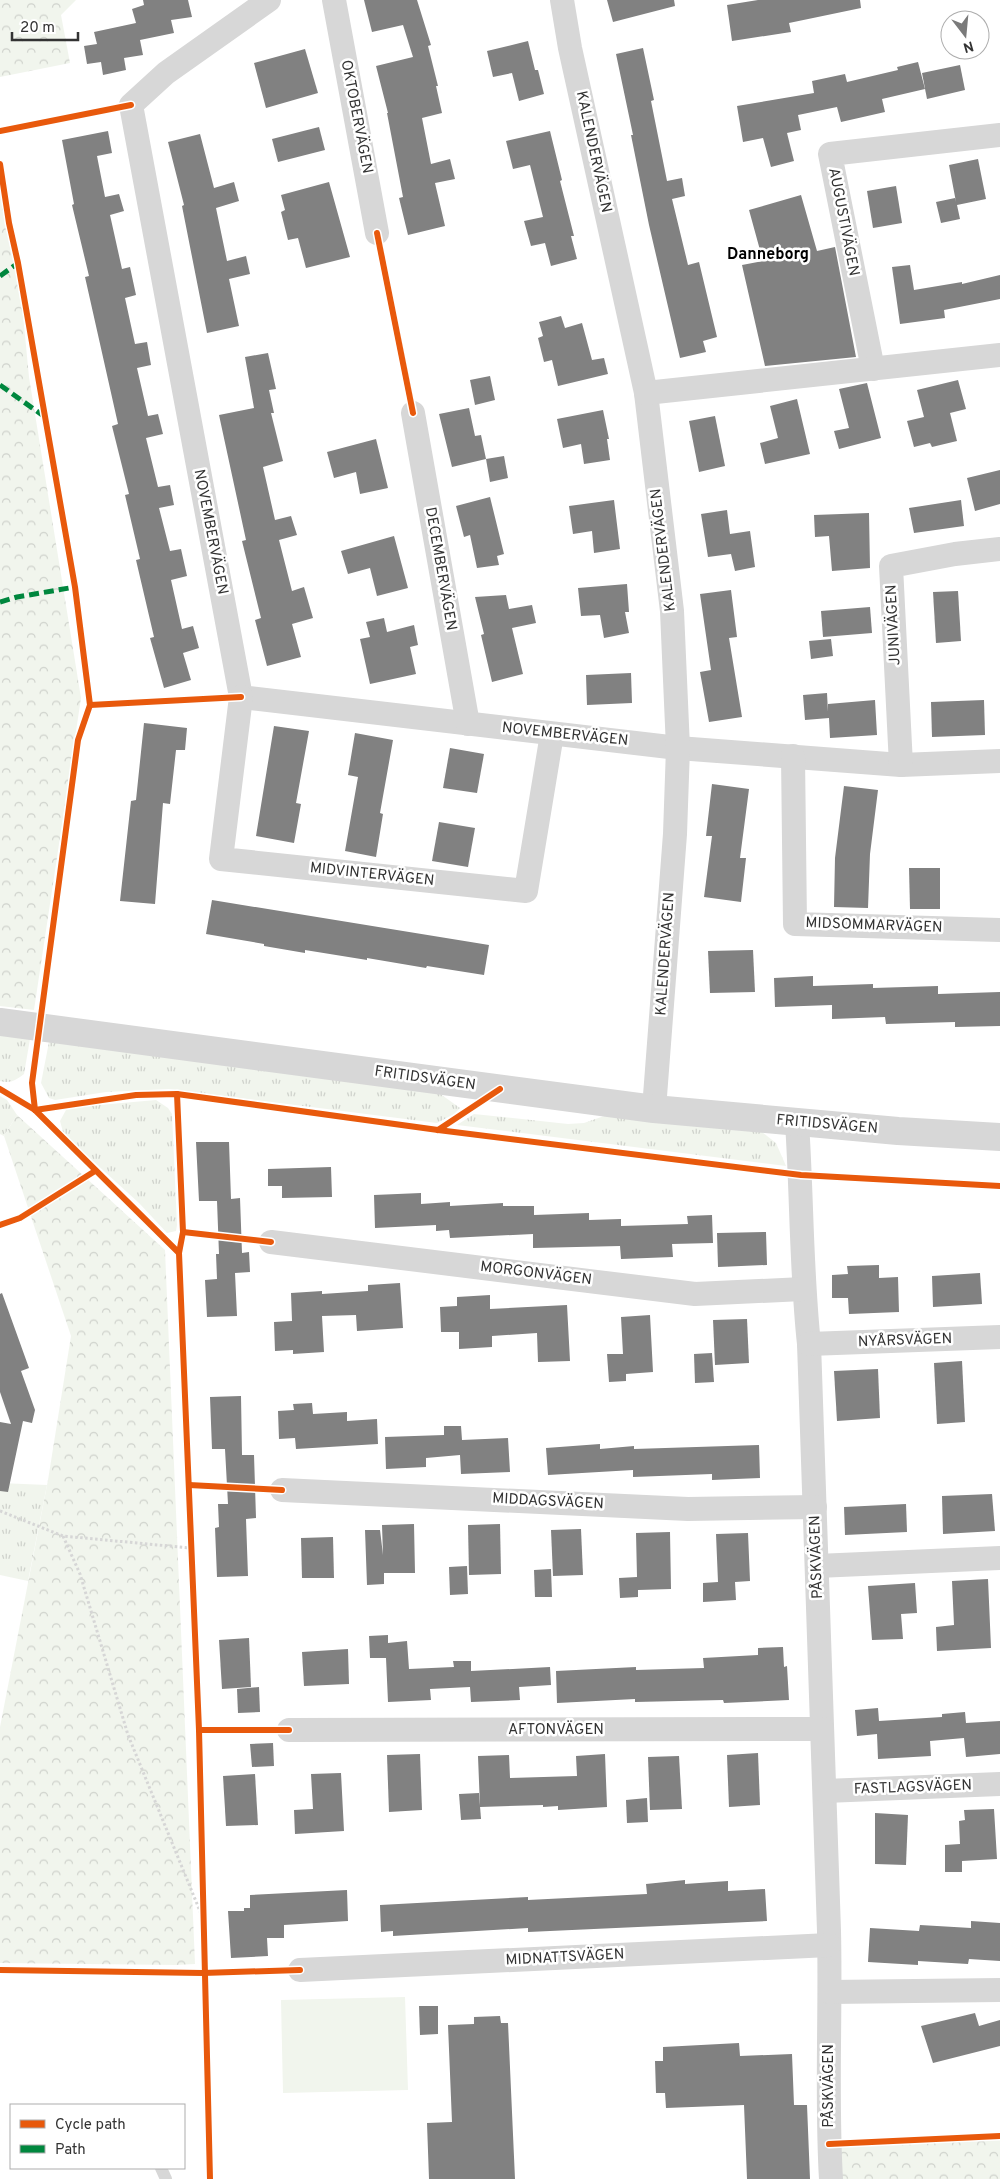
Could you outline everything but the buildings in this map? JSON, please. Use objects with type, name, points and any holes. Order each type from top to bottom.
[{"type":"street","name":"NOVEMBERVÄGEN","points":[[269,0],[166,73],[131,105],[241,697],[678,748]]},
{"type":"street","name":"OKTOBERVÄGEN","points":[[334,0],[377,233]]},
{"type":"street","name":"KALENDERVÄGEN","points":[[562,0],[570,48],[646,393],[672,612],[678,748],[669,916],[654,1109]]},
{"type":"street","name":"AUGUSTIVÄGEN","points":[[873,369],[830,154],[1000,135]]},
{"type":"street","points":[[646,393],[1000,355]]},
{"type":"street","name":"DECEMBERVÄGEN","points":[[412,413],[468,724]]},
{"type":"street","name":"JUNIVÄGEN","points":[[901,765],[891,566],[955,554],[1000,549]]},
{"type":"street","name":"MIDVINTERVÄGEN","points":[[241,697],[221,859],[526,891],[552,734]]},
{"type":"street","points":[[678,748],[901,765],[1000,762]]},
{"type":"street","name":"MIDSOMMARVÄGEN","points":[[793,756],[795,924],[1000,930]]},
{"type":"street","name":"FRITIDSVÄGEN","points":[[0,1022],[654,1109],[898,1132],[1000,1137]]},
{"type":"street","name":"PÅSKVÄGEN","points":[[797,1123],[801,1175],[803,1289],[809,1344],[825,1791],[830,1992],[829,2144],[831,2179]]},
{"type":"street","name":"MORGONVÄGEN","points":[[271,1242],[695,1294],[803,1289]]},
{"type":"street","name":"NYÅRSVÄGEN","points":[[809,1344],[1000,1337]]},
{"type":"street","name":"MIDDAGSVÄGEN","points":[[282,1490],[688,1509],[815,1506]]},
{"type":"street","points":[[817,1566],[1000,1558]]},
{"type":"street","name":"AFTONVÄGEN","points":[[289,1730],[822,1729]]},
{"type":"street","name":"FASTLAGSVÄGEN","points":[[825,1791],[1000,1784]]},
{"type":"street","name":"MIDNATTSVÄGEN","points":[[300,1970],[829,1945]]},
{"type":"street","points":[[830,1992],[1000,1990]]},
{"type":"path","points":[[0,1511],[63,1536],[190,1548]]},
{"type":"path","points":[[63,1536],[80,1574],[128,1735],[204,1921]]},
{"type":"green space","points":[[0,0],[76,0],[61,15],[70,63],[0,77]]},
{"type":"green space","points":[[0,188],[18,263],[29,377],[81,698],[34,1010],[0,1006]]},
{"type":"green space","points":[[0,1035],[30,1039],[24,1074],[10,1082],[0,1081]]},
{"type":"green space","points":[[49,1042],[439,1093],[460,1108],[454,1114],[437,1123],[169,1089],[106,1092],[55,1100],[49,1098],[41,1083]]},
{"type":"green space","points":[[0,1096],[7,1100],[17,1115],[4,1136],[0,1134]]},
{"type":"green space","points":[[156,1100],[168,1108],[172,1114],[177,1225],[176,1231],[167,1233],[139,1203],[71,1141],[63,1132],[60,1121],[66,1110],[77,1107]]},
{"type":"green space","points":[[474,1114],[568,1124],[584,1123],[610,1114],[762,1132],[776,1143],[786,1166],[457,1125]]},
{"type":"green space","points":[[17,1115],[165,1250],[195,1964],[0,1963],[0,1727],[48,1480],[71,1336],[4,1136]]},
{"type":"green space","points":[[0,1483],[47,1485],[28,1581],[0,1575]]},
{"type":"green space","points":[[405,1997],[408,2090],[283,2093],[281,2000]]},
{"type":"green space","points":[[1000,2138],[1000,2179],[826,2179],[826,2148]]},
{"type":"marked path","points":[[0,276],[18,263]]},
{"type":"marked path","points":[[0,385],[45,417]]},
{"type":"marked path","points":[[0,602],[17,597],[75,587]]},
{"type":"cycle path","points":[[0,131],[131,105]]},
{"type":"cycle path","points":[[0,164],[75,587],[90,705],[78,740],[32,1083],[35,1110]]},
{"type":"cycle path","points":[[377,233],[413,413]]},
{"type":"cycle path","points":[[90,705],[241,697]]},
{"type":"cycle path","points":[[0,1089],[35,1110],[179,1253],[199,1730],[210,2179]]},
{"type":"cycle path","points":[[438,1130],[500,1089]]},
{"type":"cycle path","points":[[177,1094],[183,1232],[179,1253]]},
{"type":"cycle path","points":[[35,1110],[136,1095],[177,1094],[438,1130],[801,1175],[1000,1186]]},
{"type":"cycle path","points":[[0,1225],[20,1218],[95,1171]]},
{"type":"cycle path","points":[[183,1232],[271,1242]]},
{"type":"cycle path","points":[[189,1485],[282,1490]]},
{"type":"cycle path","points":[[199,1730],[289,1730]]},
{"type":"cycle path","points":[[0,1970],[203,1973],[300,1970]]},
{"type":"cycle path","points":[[829,2144],[1000,2136]]},
{"type":"district","name":"Danneborg","points":[[768,255]]}]
